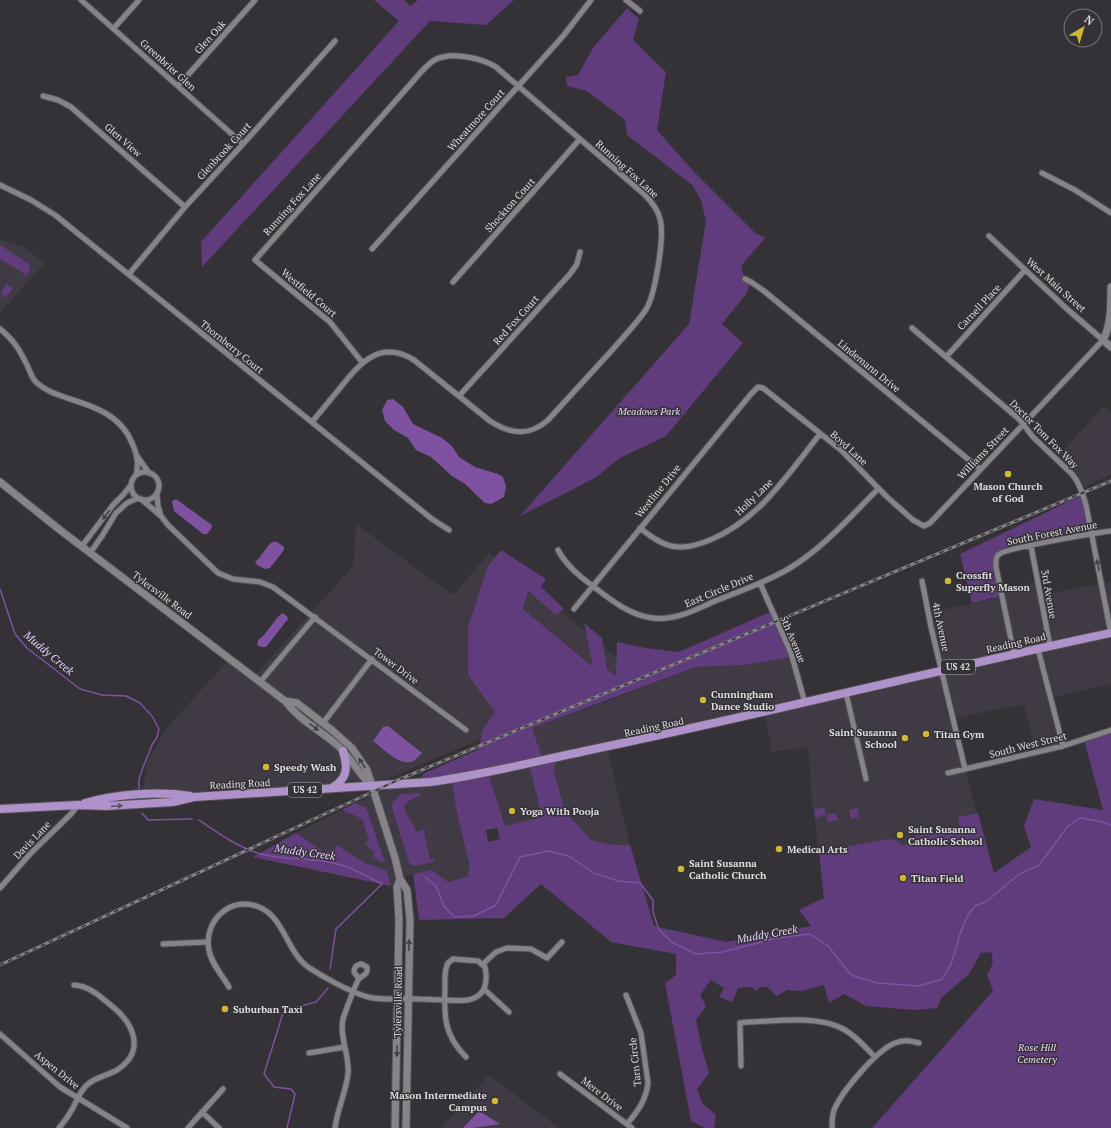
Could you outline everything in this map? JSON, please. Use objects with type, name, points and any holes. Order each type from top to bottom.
[{"type":"main road","points":[[1103,340],[1108,334],[1110,326],[1111,287]]},
{"type":"main road","name":"West Main Street","points":[[1103,340],[1111,347]]},
{"type":"main road","name":"Tylersville Road","points":[[0,482],[90,553],[286,701],[292,710],[329,738],[343,751],[363,778],[372,786]]},
{"type":"main road","name":"Tylersville Road","points":[[0,487],[27,504]]},
{"type":"main road","name":"Reading Road","points":[[0,809],[78,805],[106,806],[173,802],[194,797],[430,782],[467,777],[805,703],[1050,646],[1111,634]]},
{"type":"main road","name":"Tylersville Road","points":[[286,701],[297,703],[323,723],[346,743],[357,755],[367,770],[371,778],[372,786],[395,858],[400,879],[407,890],[410,920],[406,1128]]},
{"type":"main road","points":[[330,789],[340,783],[344,777],[346,762],[343,751]]},
{"type":"main road","name":"Tylersville Road","points":[[396,1128],[399,920],[397,887],[400,879]]},
{"type":"street","name":"Greenbrier Glen","points":[[81,0],[243,144]]},
{"type":"street","points":[[114,28],[139,0]]},
{"type":"street","name":"Glen Oak","points":[[178,86],[255,0]]},
{"type":"street","name":"Wheatmore Court","points":[[372,249],[564,35],[591,0]]},
{"type":"street","points":[[626,0],[640,11]]},
{"type":"street","name":"Glenbrook Court","points":[[128,274],[185,207],[335,41]]},
{"type":"street","name":"Running Fox Lane","points":[[254,260],[422,71],[433,61],[442,57],[456,56],[482,60],[496,67],[644,194],[655,206],[661,221],[662,236],[650,304],[638,320],[548,420],[535,429],[516,432],[500,428],[414,360],[403,354],[395,352],[382,353],[370,357],[362,362],[312,422]]},
{"type":"street","name":"Glen View","points":[[43,96],[58,100],[71,107],[185,207]]},
{"type":"street","name":"Shockton Court","points":[[453,282],[580,139]]},
{"type":"street","points":[[1042,173],[1075,190],[1111,213]]},
{"type":"street","name":"Thornberry Court","points":[[0,185],[31,200],[55,215],[432,519],[449,530]]},
{"type":"street","name":"West Main Street","points":[[988,236],[1103,340]]},
{"type":"street","name":"Red Fox Court","points":[[459,396],[570,274],[577,264],[580,252]]},
{"type":"street","name":"Westfield Court","points":[[254,260],[330,322],[362,362]]},
{"type":"street","name":"Carnell Place","points":[[946,357],[1025,270]]},
{"type":"street","name":"Lindemann Drive","points":[[745,280],[751,282],[764,291],[980,469]]},
{"type":"street","name":"Doctor Tom Fox Way","points":[[912,328],[1019,419],[1033,437],[1052,454],[1077,481],[1084,497],[1111,634]]},
{"type":"street","points":[[0,329],[14,342],[37,383],[52,393],[92,405],[102,410],[112,418],[127,433],[137,456],[149,473]]},
{"type":"street","name":"Williams Street","points":[[924,526],[934,519],[1103,340]]},
{"type":"street","name":"Boyd Lane","points":[[758,387],[763,388],[853,461],[878,489],[913,520],[924,526]]},
{"type":"street","name":"Westline Drive","points":[[574,609],[750,394],[758,387]]},
{"type":"street","name":"Holly Lane","points":[[640,528],[655,539],[676,546],[692,546],[716,537],[743,522],[768,500],[820,434]]},
{"type":"street","points":[[82,546],[131,485],[136,475],[137,456]]},
{"type":"street","points":[[136,475],[142,472],[149,473],[158,481],[158,506],[161,516]]},
{"type":"street","points":[[131,485],[133,493],[140,499]]},
{"type":"street","name":"East Circle Drive","points":[[558,550],[566,563],[592,586],[626,610],[638,615],[657,618],[673,617],[685,614],[760,583],[790,568],[806,557],[878,489]]},
{"type":"street","points":[[90,553],[116,512],[127,503],[140,499],[150,499],[157,493]]},
{"type":"street","name":"Tower Drive","points":[[140,499],[161,516],[173,530],[218,573],[233,579],[260,582],[274,587],[466,730]]},
{"type":"street","name":"South Forest Avenue","points":[[1014,654],[996,566],[998,555],[1002,552],[1111,530]]},
{"type":"street","name":"3rd Avenue","points":[[1031,546],[1050,646]]},
{"type":"street","name":"4th Avenue","points":[[922,582],[941,671],[966,769]]},
{"type":"street","name":"5th Avenue","points":[[760,583],[791,653],[805,703]]},
{"type":"street","points":[[260,682],[313,615]]},
{"type":"street","points":[[1038,649],[1063,746]]},
{"type":"street","points":[[323,723],[372,659]]},
{"type":"street","points":[[846,693],[866,779]]},
{"type":"street","name":"South West Street","points":[[948,773],[1063,746],[1111,730]]},
{"type":"street","name":"Davis Lane","points":[[0,888],[30,854],[71,814],[78,805]]},
{"type":"street","points":[[229,987],[210,956],[208,942],[212,924],[216,918],[225,910],[236,905],[244,904],[260,907],[273,917],[302,961],[322,975],[369,997],[445,999],[471,999],[479,995],[484,989],[486,971],[483,964],[478,961],[453,959],[449,961],[446,969],[445,999],[445,1018],[449,1034],[455,1045],[466,1057]]},
{"type":"street","points":[[163,944],[208,942]]},
{"type":"street","points":[[483,964],[496,952],[507,948],[531,949],[547,958],[562,942]]},
{"type":"street","points":[[335,1128],[348,1074],[348,1062],[343,1034],[343,1019],[359,979]]},
{"type":"street","points":[[59,1128],[88,1083],[114,1072],[124,1064],[131,1054],[134,1038],[132,1029],[120,1012],[87,988],[74,985]]},
{"type":"street","points":[[484,989],[509,1012]]},
{"type":"street","name":"Tarn Circle","points":[[626,995],[641,1033],[648,1083],[643,1103],[628,1124]]},
{"type":"street","points":[[741,1066],[740,1023],[748,1022],[810,1020],[831,1024],[839,1027],[852,1036],[876,1057]]},
{"type":"street","name":"Aspen Drive","points":[[0,1034],[60,1087],[77,1099],[127,1128]]},
{"type":"street","points":[[832,1128],[833,1113],[842,1094],[876,1057],[887,1047],[899,1042],[907,1040],[919,1043]]},
{"type":"street","points":[[309,1053],[345,1047]]},
{"type":"street","name":"Mere Drive","points":[[560,1074],[632,1128]]},
{"type":"street","points":[[188,1128],[223,1088]]},
{"type":"street","points":[[202,1112],[220,1128]]},
{"type":"shaded area","points":[[0,239],[23,247],[45,263],[0,313]]},
{"type":"shaded area","points":[[393,399],[403,407],[413,424],[442,438],[452,446],[459,457],[475,467],[503,477],[506,486],[504,497],[491,504],[485,503],[465,484],[452,476],[431,457],[416,450],[408,438],[394,430],[385,421],[382,410],[387,400]]},
{"type":"shaded area","points":[[1104,406],[1111,411],[1111,474],[1081,489],[1056,458]]},
{"type":"shaded area","points":[[176,499],[212,525],[207,534],[203,534],[174,511],[172,501]]},
{"type":"shaded area","points":[[356,524],[450,593],[455,593],[489,553],[636,673],[373,785],[452,779],[456,809],[470,869],[469,876],[448,882],[432,870],[413,874],[400,879],[397,887],[253,857],[296,833],[372,795],[371,786],[142,799],[147,761],[167,728],[229,659],[253,677],[353,566]]},
{"type":"shaded area","points":[[272,542],[277,542],[284,547],[284,550],[270,568],[265,569],[257,565],[255,562]]},
{"type":"shaded area","points":[[1037,582],[1040,595],[1111,582],[1111,684],[1050,698],[1063,746],[1036,752],[1024,705],[992,710],[954,719],[965,769],[1001,900],[859,987],[799,910],[824,898],[815,818],[812,804],[808,747],[772,752],[764,712],[607,747],[630,845],[613,845],[591,840],[565,811],[554,771],[555,758],[543,761],[532,728],[696,667],[745,665],[792,657],[805,703],[941,671],[928,613],[1002,597],[1001,588]]},
{"type":"shaded area","points":[[282,613],[287,616],[288,619],[266,647],[257,645],[258,640],[265,634]]},
{"type":"shaded area","points":[[388,726],[422,753],[415,760],[404,762],[398,760],[373,741],[383,727]]},
{"type":"shaded area","points":[[529,764],[542,817],[505,826],[488,772]]},
{"type":"shaded area","name":"Mason Intermediate Campus","points":[[489,1075],[559,1128],[441,1128]]},
{"type":"shaded area","points":[[479,1111],[500,1124],[463,1128]]},
{"type":"green space","points":[[374,0],[404,0],[410,6],[418,0],[514,0],[486,25],[430,21],[202,267],[201,242],[399,21]]},
{"type":"green space","name":"Meadows Park","points":[[627,8],[639,19],[633,40],[666,72],[657,130],[695,173],[754,232],[765,238],[741,266],[745,279],[751,282],[746,294],[722,324],[743,343],[666,436],[620,458],[595,478],[520,516],[689,324],[706,221],[701,200],[692,185],[627,135],[625,120],[587,91],[567,86],[566,77],[578,75],[593,48]]},
{"type":"green space","points":[[0,245],[29,264],[29,272],[26,277],[23,273],[0,259]]},
{"type":"green space","points":[[7,284],[13,288],[5,298],[0,293]]},
{"type":"green space","points":[[1080,496],[1084,497],[1092,534],[1002,552],[997,557],[1002,596],[972,603],[960,554]]},
{"type":"green space","name":"Rose Hill Cemetery","points":[[501,550],[546,579],[541,587],[564,609],[556,615],[528,591],[523,609],[593,667],[584,623],[602,638],[607,669],[616,676],[617,642],[646,648],[679,652],[772,611],[792,657],[745,665],[696,667],[532,728],[543,760],[555,758],[554,771],[565,811],[591,840],[613,845],[630,845],[654,926],[726,942],[811,926],[799,910],[824,898],[819,852],[888,839],[895,840],[903,845],[911,844],[914,836],[960,827],[958,817],[978,813],[994,873],[1031,847],[1024,826],[1034,799],[1103,810],[1084,740],[1111,730],[1111,1128],[872,1128],[993,991],[987,974],[992,963],[991,952],[981,953],[969,974],[941,998],[937,1008],[914,1010],[866,1006],[844,994],[829,1003],[824,985],[801,991],[787,990],[777,996],[767,987],[760,987],[755,991],[752,987],[738,988],[732,1002],[719,997],[724,988],[711,980],[700,995],[706,1006],[696,1020],[709,1073],[697,1089],[703,1104],[716,1115],[714,1128],[705,1128],[691,1121],[665,983],[676,975],[676,954],[611,942],[541,884],[504,918],[419,920],[413,874],[432,870],[448,882],[469,876],[468,871],[470,868],[456,809],[452,779],[421,783],[423,774],[479,749],[482,731],[495,712],[468,675],[468,627],[488,566]],"holes":[[[529,764],[542,817],[505,826],[488,772]],[[497,828],[500,839],[488,842],[486,830]]]},
{"type":"green space","points":[[421,793],[421,795],[408,801],[404,807],[416,832],[427,829],[424,832],[430,859],[434,859],[435,862],[413,866],[409,863],[391,804],[401,794]]},
{"type":"green space","points":[[355,803],[364,807],[365,806],[367,810],[385,863],[380,862],[373,856],[375,852],[364,843],[369,840],[362,819],[347,813],[343,809]]},
{"type":"green space","points":[[824,807],[826,815],[815,818],[814,810]]},
{"type":"green space","points":[[858,808],[859,817],[851,819],[849,810]]},
{"type":"green space","points":[[836,813],[838,820],[828,822],[826,815]]},
{"type":"green space","points":[[296,833],[324,852],[335,849],[337,845],[365,863],[387,871],[391,886],[253,857]]},
{"type":"waterway","name":"Muddy Creek","points":[[0,589],[15,634],[27,648],[80,689],[102,695],[126,696],[140,703],[152,716],[159,729],[139,779],[139,789]]},
{"type":"waterway","name":"Muddy Creek","points":[[142,813],[148,820],[192,819]]},
{"type":"waterway","name":"Muddy Creek","points":[[425,877],[436,886],[444,906],[454,917],[474,916],[496,905],[520,857],[548,851],[569,856],[594,873],[618,881],[640,883],[653,900],[653,912],[659,930],[673,943],[696,954],[723,952],[777,938],[810,934],[828,946],[851,975],[877,983],[919,986],[942,979],[951,964],[959,936],[968,915],[975,906],[987,901],[1018,875],[1039,865],[1068,826],[1080,818],[1111,825]]},
{"type":"waterway","name":"Muddy Creek","points":[[199,820],[229,840],[261,854],[335,863],[356,871],[382,884],[336,929],[330,969]]},
{"type":"waterway","name":"Muddy Creek","points":[[287,1128],[295,1094],[291,1089],[274,1087],[264,1074],[283,1013],[294,1008],[316,1002],[328,988]]},
{"type":"railway","points":[[0,965],[398,780],[1111,481]]},
{"type":"place","name":"Mason Church of God","points":[[1008,474]]},
{"type":"place","name":"Crossfit Superfly Mason","points":[[948,581]]},
{"type":"place","name":"Cunningham Dance Studio","points":[[703,700]]},
{"type":"place","name":"Titan Gym","points":[[926,734]]},
{"type":"place","name":"Saint Susanna School","points":[[905,738]]},
{"type":"place","name":"Speedy Wash","points":[[266,767]]},
{"type":"place","name":"Yoga With Pooja","points":[[512,811]]},
{"type":"place","name":"Saint Susanna Catholic School","points":[[900,835]]},
{"type":"place","name":"Medical Arts","points":[[779,849]]},
{"type":"place","name":"Saint Susanna Catholic Church","points":[[681,869]]},
{"type":"place","name":"Titan Field","points":[[903,878]]},
{"type":"place","name":"Suburban Taxi","points":[[225,1009]]},
{"type":"place","name":"Mason Intermediate Campus","points":[[495,1101]]}]
